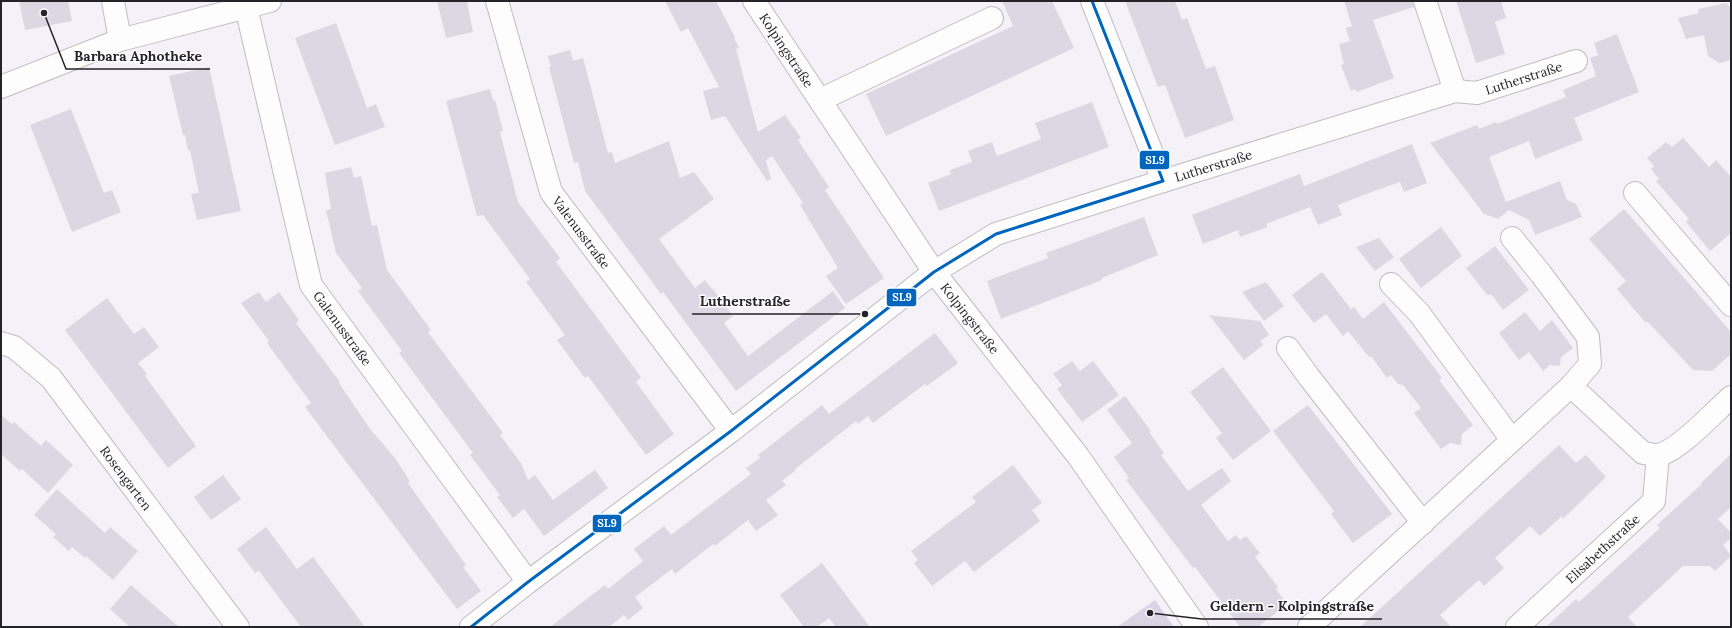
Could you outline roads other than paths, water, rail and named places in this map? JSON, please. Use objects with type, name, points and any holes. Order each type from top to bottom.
[{"type":"street","points":[[113,1],[120,40]]},
{"type":"street","points":[[1,88],[120,40],[270,1]]},
{"type":"street","name":"Valenusstraße","points":[[496,1],[551,192],[731,431]]},
{"type":"street","name":"Kolpingstraße","points":[[754,1],[934,272],[1078,456],[1197,627]]},
{"type":"street","points":[[1092,1],[1164,181]]},
{"type":"street","points":[[1425,1],[1455,91]]},
{"type":"street","name":"Galenusstraße","points":[[246,7],[311,285],[528,582]]},
{"type":"street","points":[[820,100],[992,18]]},
{"type":"street","name":"Lutherstraße","points":[[471,627],[528,582],[731,431],[934,272],[996,234],[1455,91],[1477,93],[1576,61]]},
{"type":"street","points":[[1635,193],[1731,305]]},
{"type":"street","points":[[1309,627],[1571,386],[1590,364],[1588,337],[1512,238]]},
{"type":"street","points":[[1391,284],[1419,314],[1512,440]]},
{"type":"street","name":"Rosengarten","points":[[1,343],[14,347],[51,378],[238,627]]},
{"type":"street","points":[[1288,348],[1423,523]]},
{"type":"street","points":[[1571,386],[1643,452],[1658,455],[1670,450],[1686,438],[1731,397]]},
{"type":"street","name":"Elisabethstraße","points":[[1517,627],[1654,500],[1658,455]]},
{"type":"place","name":"Barbara Aphotheke","points":[[44,13]]},
{"type":"place","name":"Lutherstraße","points":[[865,314]]},
{"type":"place","name":"Geldern - Kolpingstraße","points":[[1150,613]]}]
